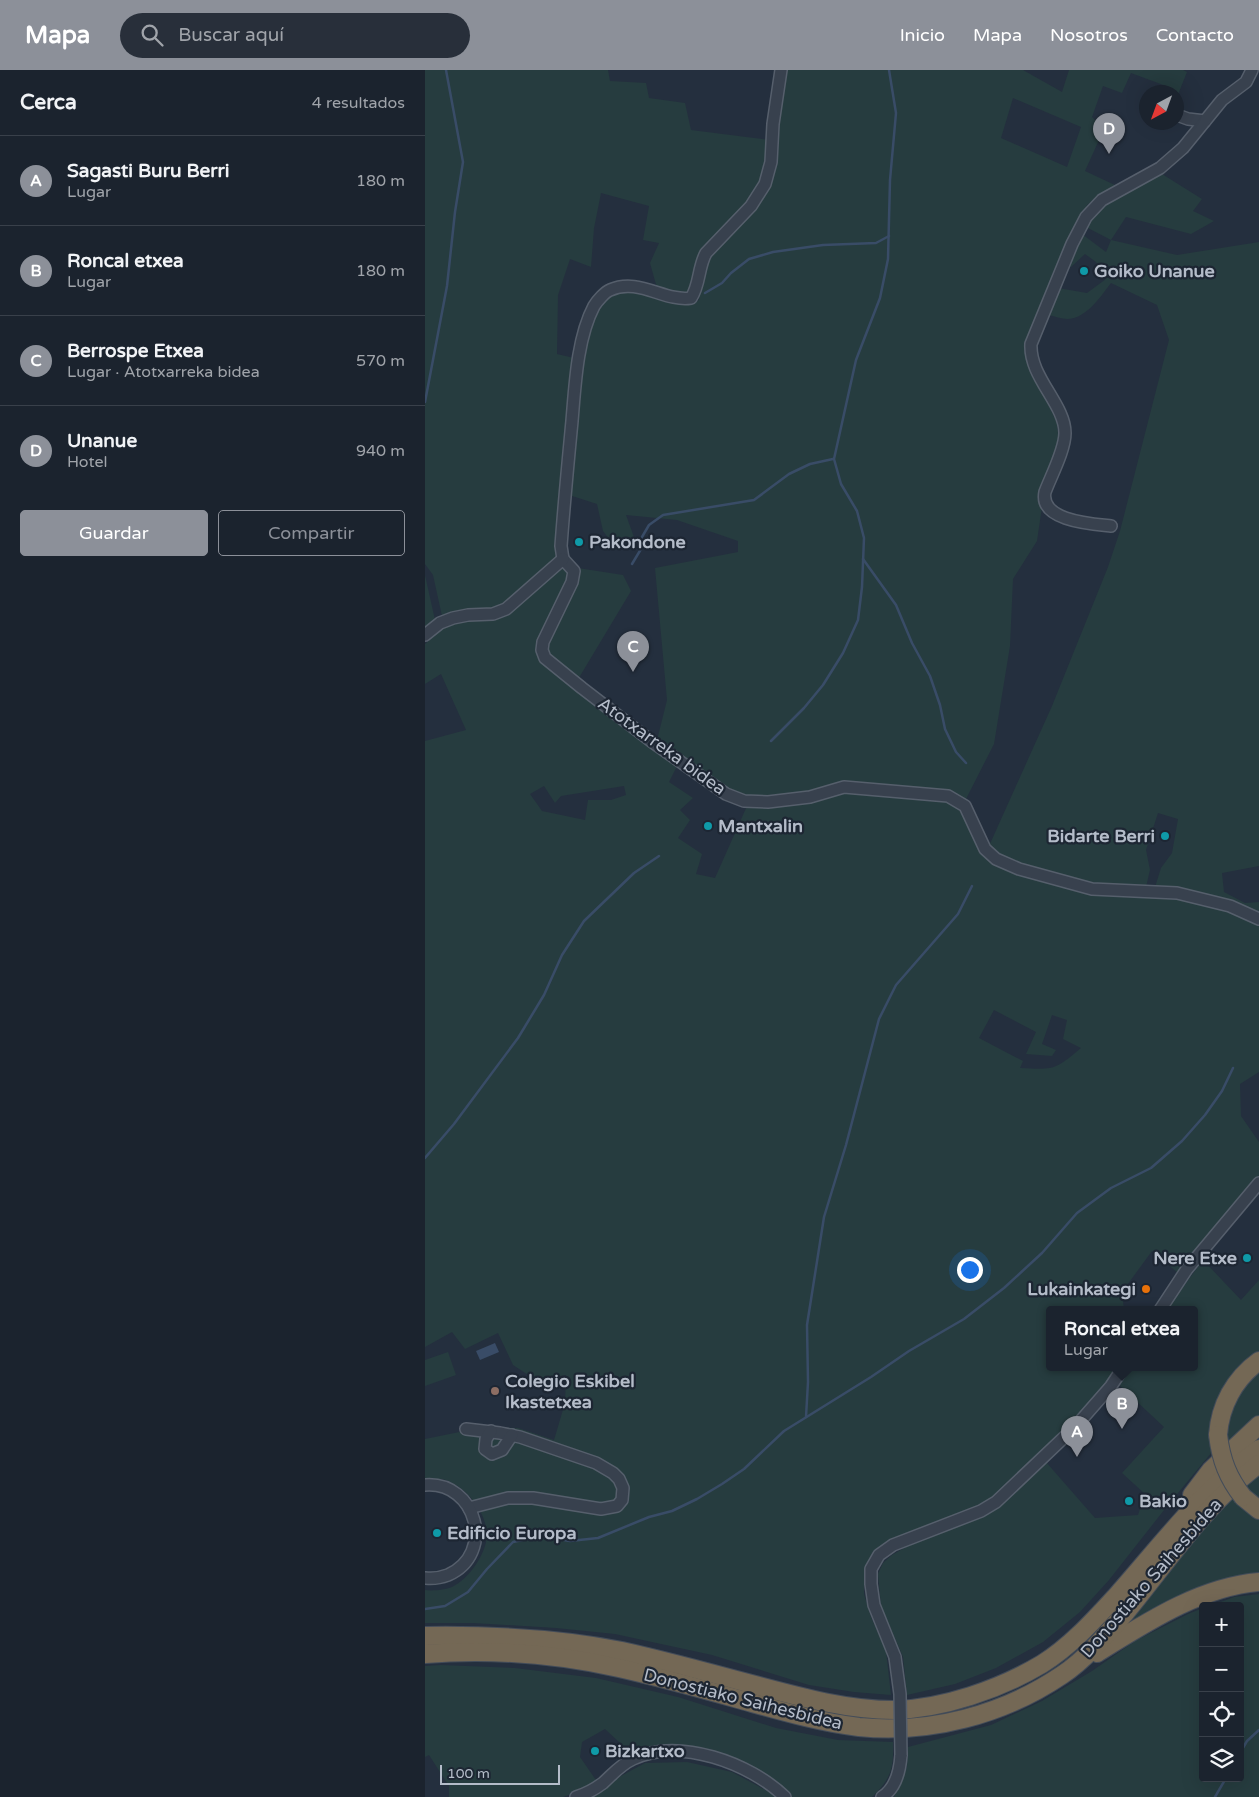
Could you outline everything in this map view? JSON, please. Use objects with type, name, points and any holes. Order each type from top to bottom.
[{"type":"highway","points":[[1259,1362],[1242,1376],[1232,1389],[1219,1419],[1218,1436],[1220,1452],[1232,1483],[1243,1497],[1259,1510]]},
{"type":"highway","points":[[1126,1584],[1211,1470],[1259,1425]]},
{"type":"highway","name":"Donostiako Saihesbidea","points":[[425,1636],[482,1635],[591,1645],[694,1668],[821,1701],[852,1706],[895,1710],[938,1704],[992,1689],[1043,1663],[1086,1629],[1209,1491],[1236,1465],[1259,1449]]},
{"type":"highway","name":"Donostiako Saihesbidea","points":[[425,1654],[481,1652],[587,1662],[687,1685],[816,1720],[878,1728],[915,1727],[969,1718],[1019,1699],[1065,1673],[1111,1629],[1208,1510],[1259,1464]]},
{"type":"highway","points":[[1065,1673],[1127,1634],[1191,1599],[1244,1583],[1259,1582]]},
{"type":"street","points":[[425,635],[439,623],[453,618],[493,614],[506,609],[563,559],[561,546],[576,372],[584,334],[594,305],[608,291],[627,285],[683,299],[691,298],[696,291],[701,262],[706,253],[751,206],[765,184],[771,162],[773,124],[781,70]]},
{"type":"street","points":[[1111,526],[1069,519],[1056,514],[1047,505],[1044,498],[1045,492],[1065,434],[1059,414],[1032,360],[1031,344],[1072,244],[1086,217],[1102,200],[1116,191],[1147,177],[1183,148],[1222,100],[1245,82],[1251,70]]},
{"type":"street","points":[[1184,118],[1205,121]]},
{"type":"street","name":"Atotxarreka bidea","points":[[563,559],[574,571],[573,577],[543,642],[542,650],[545,658],[651,741],[726,794],[744,801],[768,802],[811,797],[843,787],[948,796],[965,806],[985,849],[996,859],[1019,869],[1092,889],[1177,893],[1230,906],[1259,920]]},
{"type":"street","points":[[1163,1306],[1187,1269],[1259,1183]]},
{"type":"street","points":[[882,1797],[886,1795],[895,1782],[900,1770],[901,1755],[900,1694],[895,1657],[874,1605],[871,1584],[871,1569],[879,1554],[893,1545],[981,1511],[996,1502],[1076,1426],[1111,1386],[1121,1371]]},
{"type":"street","points":[[466,1429],[491,1431],[512,1436],[596,1463],[613,1473],[619,1479],[623,1488],[622,1500],[617,1506],[601,1510],[533,1498],[509,1498],[469,1508]]},
{"type":"street","points":[[491,1431],[486,1439],[485,1449],[492,1454],[502,1450],[512,1436]]},
{"type":"street","points":[[425,1485],[440,1486],[462,1498],[474,1519],[476,1532],[470,1555],[462,1565],[452,1573],[441,1577],[425,1578]]},
{"type":"street","points":[[576,1797],[602,1784],[616,1769],[631,1760],[645,1753],[663,1751],[693,1753],[720,1759],[762,1778],[785,1797]]},
{"type":"green space","points":[[425,70],[608,70],[610,81],[646,83],[649,98],[685,103],[691,130],[770,140],[767,168],[751,198],[704,249],[689,293],[682,296],[657,288],[650,263],[659,243],[643,240],[649,206],[601,193],[594,228],[591,267],[570,259],[558,295],[557,354],[574,358],[557,558],[503,606],[489,610],[442,616],[433,575],[425,564]]},
{"type":"green space","points":[[785,70],[1023,70],[1062,92],[1069,70],[1183,70],[1187,72],[1182,85],[1163,85],[1131,73],[1122,93],[1103,86],[1092,117],[1104,129],[1085,171],[1117,186],[1087,205],[1026,346],[1027,358],[1057,423],[1059,445],[1040,497],[1042,507],[1037,541],[1013,579],[1010,646],[994,744],[966,799],[947,791],[845,784],[792,794],[748,796],[724,786],[657,740],[667,700],[655,568],[738,552],[738,541],[677,520],[626,515],[634,537],[612,543],[603,531],[597,504],[569,495],[579,374],[596,308],[607,295],[622,290],[657,295],[690,305],[699,300],[706,259],[767,189]],"holes":[[[1013,98],[1081,127],[1067,167],[1001,138]]]},
{"type":"green space","points":[[1162,174],[1202,199],[1193,211],[1214,221],[1191,234],[1126,217],[1111,240],[1086,227],[1104,204]]},
{"type":"green space","points":[[1082,234],[1106,252],[1111,240],[1177,255],[1259,242],[1259,866],[1222,873],[1224,892],[1245,903],[1259,902],[1259,917],[1155,887],[1161,868],[1172,853],[1178,819],[1158,813],[1146,850],[1150,870],[1146,887],[1107,884],[1043,873],[1005,857],[989,846],[1052,706],[1108,567],[1120,531],[1169,340],[1157,305],[1111,283],[1093,306],[1081,315],[1075,318],[1063,319],[1048,315],[1058,288],[1087,293],[1106,279],[1096,262],[1085,254],[1071,267],[1067,264]]},
{"type":"green space","points":[[565,566],[623,575],[631,591],[574,686],[678,764],[669,782],[693,798],[680,810],[690,820],[678,838],[702,854],[696,874],[715,878],[747,806],[808,804],[842,791],[945,798],[963,808],[997,862],[1097,891],[1177,895],[1227,909],[1259,924],[1259,1072],[1240,1084],[1241,1116],[1259,1142],[1259,1178],[1179,1274],[1152,1251],[1122,1292],[1124,1306],[1046,1306],[1046,1371],[1116,1371],[1097,1400],[998,1496],[976,1509],[923,1528],[879,1548],[864,1570],[864,1594],[871,1617],[886,1651],[891,1695],[854,1692],[809,1685],[712,1655],[615,1634],[473,1623],[425,1623],[425,1590],[449,1588],[465,1578],[476,1565],[484,1549],[487,1534],[483,1518],[469,1495],[446,1480],[425,1480],[425,1439],[484,1427],[518,1428],[554,1440],[565,1403],[566,1375],[536,1380],[513,1365],[498,1333],[465,1349],[452,1332],[425,1347],[425,741],[466,730],[441,674],[425,684],[425,644],[449,623],[493,617],[558,568]],"holes":[[[544,786],[555,803],[561,796],[624,786],[626,795],[611,800],[588,800],[585,820],[542,811],[530,794]],[[994,1010],[1036,1032],[1026,1054],[1052,1056],[1056,1050],[1042,1044],[1052,1015],[1067,1020],[1063,1039],[1081,1048],[1065,1061],[1053,1067],[1040,1069],[1020,1068],[1023,1061],[979,1038]]]},
{"type":"green space","points":[[425,575],[435,620],[425,628]]},
{"type":"green space","points":[[1203,1260],[1241,1300],[1259,1280],[1259,1351],[1235,1374],[1215,1404],[1211,1415],[1210,1428],[1212,1452],[1109,1580],[1080,1612],[1043,1642],[996,1668],[955,1684],[907,1695],[903,1657],[881,1606],[878,1574],[883,1563],[906,1547],[983,1516],[1003,1504],[1046,1462],[1095,1518],[1138,1515],[1145,1494],[1122,1473],[1164,1427],[1118,1384],[1127,1371],[1198,1371],[1198,1306],[1169,1306]]},
{"type":"green space","points":[[448,1352],[456,1375],[425,1386],[425,1360]]},
{"type":"green space","points":[[1259,1371],[1259,1572],[1211,1583],[1169,1601],[1120,1630],[1228,1501],[1257,1477],[1226,1441],[1228,1419],[1239,1392]]},
{"type":"green space","points":[[1259,1594],[1259,1797],[894,1797],[907,1767],[908,1747],[991,1725],[1042,1701],[1092,1671],[1135,1641],[1199,1610],[1199,1782],[1244,1782],[1244,1602],[1221,1602],[1234,1597]]},
{"type":"green space","points":[[425,1666],[515,1668],[596,1678],[678,1697],[776,1728],[838,1740],[893,1742],[892,1766],[887,1779],[872,1797],[791,1797],[771,1780],[720,1756],[632,1754],[605,1729],[582,1742],[580,1757],[598,1783],[588,1788],[563,1797],[449,1797],[449,1786],[429,1755],[425,1757]]},
{"type":"green space","points":[[687,1762],[732,1772],[776,1797],[592,1797],[621,1776],[645,1763]]},
{"type":"water","points":[[495,1343],[499,1352],[480,1360],[476,1351]]},
{"type":"waterway","points":[[425,402],[447,286],[455,212],[463,162],[446,70]]},
{"type":"waterway","points":[[771,741],[804,708],[823,685],[843,653],[858,620],[862,587],[864,538],[857,511],[841,484],[834,459],[856,360],[880,298],[888,259],[890,180],[896,113],[889,70]]},
{"type":"waterway","points":[[705,293],[722,283],[749,259],[773,252],[823,245],[876,243],[889,236]]},
{"type":"waterway","points":[[632,564],[641,549],[642,537],[649,525],[663,515],[754,500],[789,474],[810,464],[833,459]]},
{"type":"waterway","points":[[863,559],[896,605],[912,643],[930,676],[940,705],[945,729],[956,752],[966,763]]},
{"type":"waterway","points":[[425,1158],[454,1124],[518,1038],[544,995],[562,955],[584,921],[634,873],[659,856]]},
{"type":"waterway","points":[[806,1417],[808,1382],[807,1325],[824,1217],[846,1145],[879,1019],[896,985],[958,914],[972,886]]},
{"type":"waterway","points":[[425,1609],[445,1606],[468,1592],[513,1542],[541,1536],[570,1541],[598,1538],[649,1517],[672,1511],[722,1484],[744,1469],[784,1431],[909,1351],[964,1319],[1004,1288],[1042,1253],[1077,1213],[1111,1188],[1151,1168],[1182,1141],[1205,1115],[1222,1091],[1233,1068]]},
{"type":"waterway","points":[[1244,1746],[1259,1730]]},
{"type":"waterway","points":[[1215,1797],[1224,1782]]},
{"type":"place","name":"Unanue","points":[[1109,154]]},
{"type":"place","name":"Goiko Unanue","points":[[1084,271]]},
{"type":"place","name":"Pakondone","points":[[579,542]]},
{"type":"place","name":"Berrospe Etxea","points":[[633,672]]},
{"type":"place","name":"Mantxalin","points":[[708,826]]},
{"type":"place","name":"Bidarte Berri","points":[[1165,836]]},
{"type":"place","name":"Nere Etxe","points":[[1247,1258]]},
{"type":"place","name":"Lukainkategi","points":[[1146,1289]]},
{"type":"place","name":"Colegio Eskibel Ikastetxea","points":[[495,1391]]},
{"type":"place","name":"Roncal etxea","points":[[1122,1429]]},
{"type":"place","name":"Sagasti Buru Berri","points":[[1077,1457]]},
{"type":"place","name":"Bakio","points":[[1129,1501]]},
{"type":"place","name":"Edificio Europa","points":[[437,1533]]},
{"type":"place","name":"Bizkartxo","points":[[595,1751]]}]
